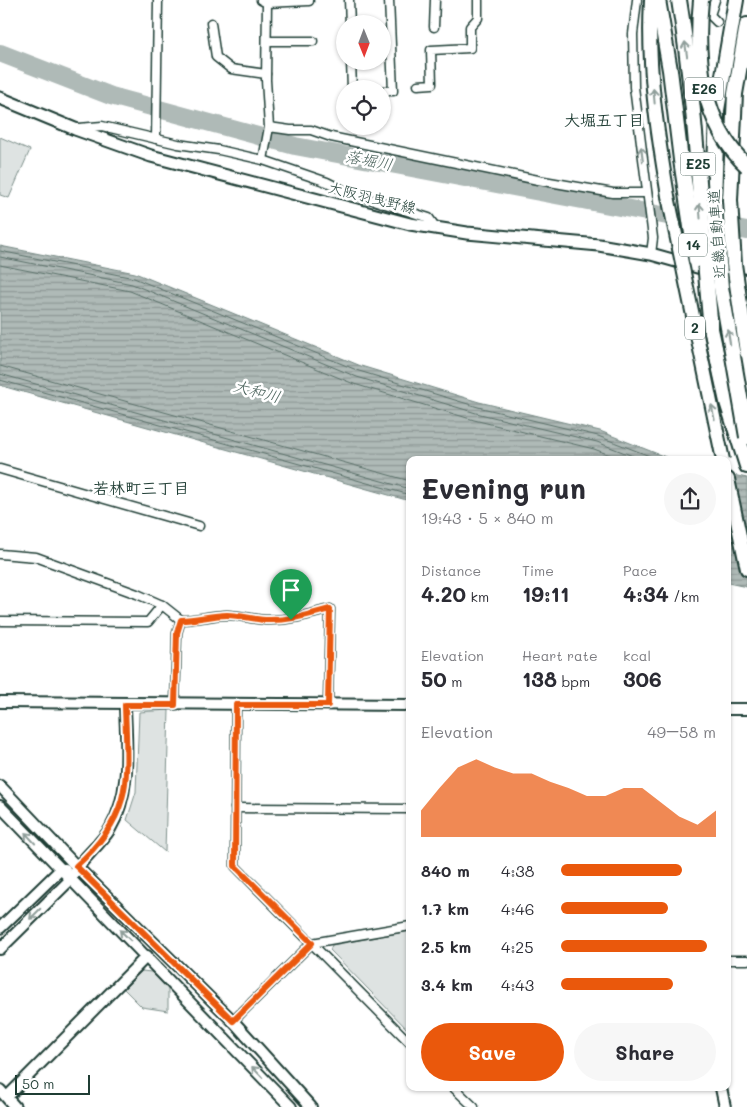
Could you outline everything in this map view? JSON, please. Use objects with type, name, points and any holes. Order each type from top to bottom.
[{"type":"highway","name":"14","points":[[658,0],[670,70],[690,230],[711,329]]},
{"type":"highway","name":"E25","points":[[679,0],[694,106],[702,246],[711,329],[727,402],[747,466]]},
{"type":"highway","name":"E26","points":[[701,0],[699,44],[706,95],[720,130],[738,158],[747,166]]},
{"type":"highway","name":"近畿自動車道","points":[[736,0],[720,82],[715,146],[714,201],[721,287],[747,437]]},
{"type":"highway","name":"近畿自動車道","points":[[747,24],[735,94],[730,200],[734,264],[747,352]]},
{"type":"main road","name":"2","points":[[651,0],[650,42],[654,105],[668,196],[722,456]]},
{"type":"main road","name":"大阪羽曳野線","points":[[0,98],[75,129],[151,156],[410,224],[437,229],[575,242],[651,254],[747,281]]},
{"type":"main road","points":[[731,493],[747,569]]},
{"type":"street","points":[[156,138],[158,0]]},
{"type":"street","points":[[349,0],[350,15]]},
{"type":"street","points":[[388,15],[389,0]]},
{"type":"street","points":[[434,27],[435,0]]},
{"type":"street","points":[[418,85],[432,84],[430,50],[470,48],[470,27],[478,18],[478,0]]},
{"type":"street","points":[[637,0],[633,34],[634,70],[647,194],[654,238],[651,254]]},
{"type":"street","points":[[715,0],[710,15],[717,22]]},
{"type":"street","points":[[263,160],[269,127],[266,74],[268,40],[264,2],[309,1]]},
{"type":"street","points":[[210,23],[216,57],[232,68],[266,74]]},
{"type":"street","points":[[268,40],[313,41]]},
{"type":"street","points":[[390,70],[393,91],[391,91]]},
{"type":"street","points":[[75,129],[102,126],[263,160],[327,182],[345,192],[429,218],[437,229]]},
{"type":"street","points":[[269,127],[311,130],[331,137],[566,185],[613,193],[647,194]]},
{"type":"street","points":[[0,469],[199,526]]},
{"type":"street","points":[[0,554],[36,557],[162,605],[181,620],[198,620],[210,615],[238,615],[264,620],[291,620],[330,609],[328,705]]},
{"type":"street","points":[[0,621],[148,622],[162,605]]},
{"type":"street","points":[[175,705],[177,633],[181,620]]},
{"type":"street","points":[[0,702],[125,705],[406,705]]},
{"type":"street","points":[[0,949],[70,880],[76,866],[94,850],[109,830],[123,803],[126,755],[125,705]]},
{"type":"street","points":[[236,705],[235,866],[406,1039]]},
{"type":"street","points":[[731,709],[747,709]]},
{"type":"street","points":[[0,786],[76,866],[233,1021],[311,1107]]},
{"type":"street","points":[[0,806],[291,1107]]},
{"type":"street","points":[[235,808],[406,809]]},
{"type":"street","points":[[0,928],[60,870],[76,866]]},
{"type":"street","points":[[233,1021],[312,943],[406,927]]},
{"type":"street","points":[[15,1107],[4,1094],[147,956]]},
{"type":"street","points":[[731,960],[747,960]]},
{"type":"street","points":[[457,1091],[474,1107]]},
{"type":"street","points":[[721,1091],[724,1107]]},
{"type":"shaded area","points":[[0,137],[30,150],[9,198],[0,195]]},
{"type":"shaded area","points":[[169,710],[165,852],[127,820],[136,792],[139,712]]},
{"type":"shaded area","points":[[406,932],[406,1028],[330,950],[332,945]]},
{"type":"shaded area","points":[[142,971],[151,972],[168,989],[168,1011],[142,1007],[124,989]]},
{"type":"water","name":"大和川","points":[[0,246],[135,273],[361,366],[479,402],[600,431],[663,456],[406,456],[406,500],[0,385]]},
{"type":"water","points":[[731,475],[747,478],[747,587],[731,584]]},
{"type":"waterway","name":"落堀川","points":[[0,53],[111,96],[295,146],[747,231]]},
{"type":"district","name":"大堀五丁目","points":[[604,120]]},
{"type":"district","name":"若林町三丁目","points":[[141,488]]},
{"type":"route","points":[[330,609],[328,705],[236,705],[235,866],[312,943],[233,1021],[76,866],[94,850],[109,830],[123,803],[126,755],[125,705],[175,705],[177,633],[181,620],[198,620],[210,615],[238,615],[264,620],[291,620],[330,609]]}]
